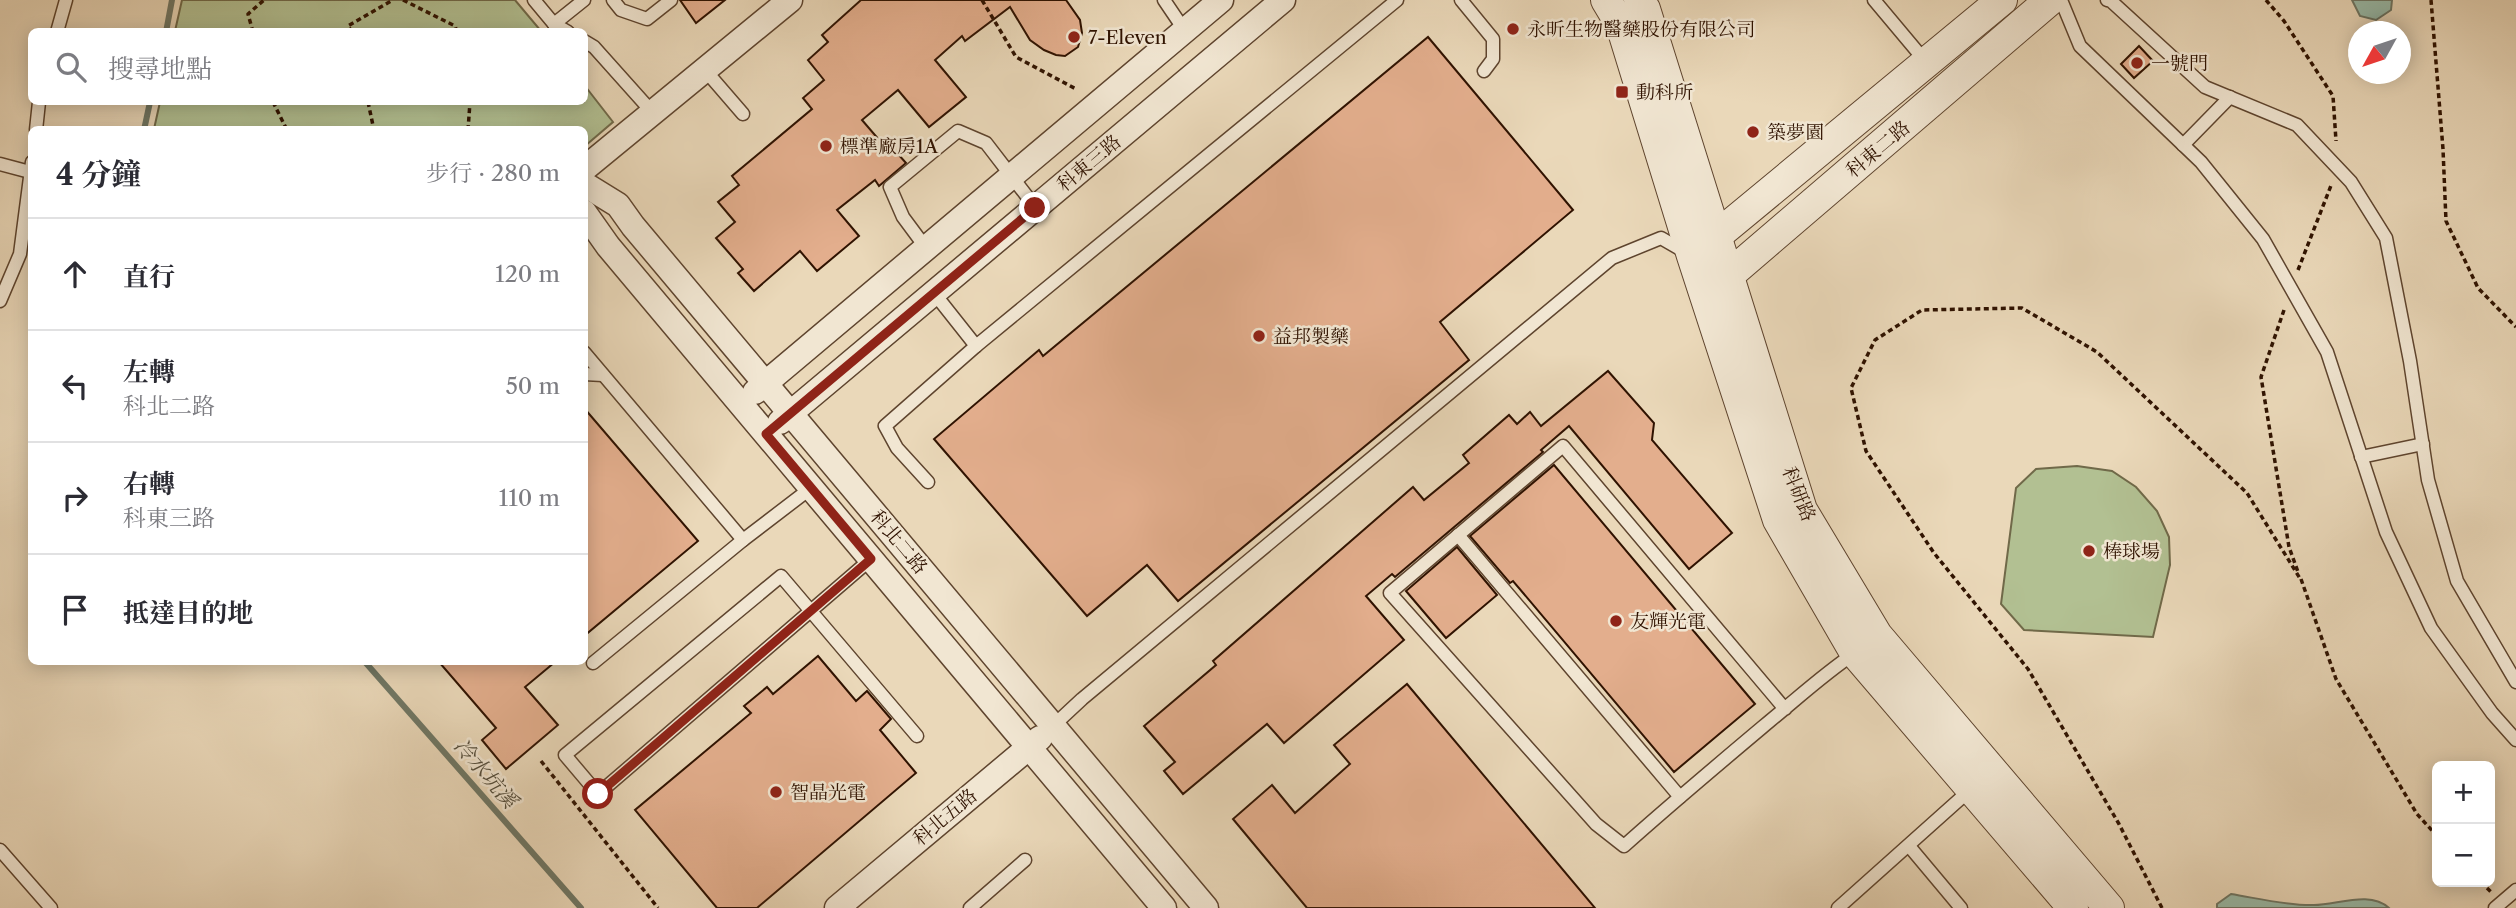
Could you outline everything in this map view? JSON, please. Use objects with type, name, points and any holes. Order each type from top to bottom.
[{"type":"street","points":[[588,166],[790,0]]},
{"type":"street","name":"科東三路","points":[[741,404],[1222,0]]},
{"type":"street","name":"科東三路","points":[[766,434],[1283,0]]},
{"type":"street","name":"科研路","points":[[1606,0],[1621,25],[1692,256],[1778,520],[1855,653],[2073,908]]},
{"type":"street","name":"科研路","points":[[1639,0],[1645,9],[1802,510],[1877,635],[2109,908]]},
{"type":"street","name":"科東二路","points":[[1692,256],[2002,0]]},
{"type":"street","name":"科東二路","points":[[1705,296],[2050,0]]},
{"type":"street","points":[[1927,62],[1949,89]]},
{"type":"street","name":"科北二路","points":[[588,186],[618,205],[1206,908]]},
{"type":"street","name":"科北二路","points":[[588,223],[1164,908]]},
{"type":"street","name":"科北五路","points":[[837,908],[1054,726]]},
{"type":"lane","points":[[58,28],[66,0]]},
{"type":"lane","points":[[534,0],[562,28]]},
{"type":"lane","points":[[554,23],[584,0]]},
{"type":"lane","points":[[612,0],[621,10],[647,19],[671,0]]},
{"type":"lane","points":[[1164,0],[1185,31]]},
{"type":"lane","points":[[928,482],[898,448],[885,426],[976,346],[1397,0]]},
{"type":"lane","points":[[1461,0],[1493,39],[1493,59],[1484,71]]},
{"type":"lane","points":[[1864,0],[1873,0],[1927,62]]},
{"type":"lane","points":[[2061,0],[2080,46],[2201,162],[2263,239],[2327,352],[2386,532],[2431,628],[2492,713],[2516,740]]},
{"type":"lane","points":[[2107,0],[2205,87],[2297,125],[2351,182],[2385,238],[2410,360],[2428,480],[2457,582],[2516,682]]},
{"type":"lane","points":[[588,43],[653,113]]},
{"type":"lane","points":[[705,70],[743,114]]},
{"type":"lane","points":[[2183,145],[2230,97]]},
{"type":"lane","points":[[36,126],[39,105]]},
{"type":"lane","points":[[926,248],[903,217],[890,187],[958,131],[986,143],[1035,208]]},
{"type":"lane","points":[[0,164],[28,167]]},
{"type":"lane","points":[[0,301],[20,254],[28,191]]},
{"type":"lane","points":[[1054,726],[1082,699],[1612,258],[1661,238],[1692,256]]},
{"type":"lane","points":[[934,293],[976,346]]},
{"type":"lane","points":[[588,357],[743,540]]},
{"type":"lane","points":[[588,374],[603,374]]},
{"type":"lane","points":[[2361,457],[2423,444]]},
{"type":"lane","points":[[1785,709],[1563,446],[1390,593],[1596,824],[1624,846],[1680,797],[1785,709],[1834,667],[1855,653]]},
{"type":"lane","points":[[593,663],[811,488]]},
{"type":"lane","points":[[1458,535],[1680,797]]},
{"type":"lane","points":[[871,559],[811,610],[598,794],[565,755],[781,576],[811,610],[917,736]]},
{"type":"lane","points":[[1838,908],[1971,790]]},
{"type":"lane","points":[[1909,846],[1961,908]]},
{"type":"lane","points":[[0,850],[51,908]]},
{"type":"lane","points":[[970,908],[1025,860]]},
{"type":"lane","points":[[2495,908],[2516,890]]},
{"type":"path","points":[[252,28],[248,14],[264,0]]},
{"type":"path","points":[[349,28],[348,26],[393,0]]},
{"type":"path","points":[[403,0],[456,28]]},
{"type":"path","points":[[982,0],[1016,57],[1076,89]]},
{"type":"path","points":[[2266,0],[2284,21],[2333,96],[2338,169],[2291,289],[2261,377],[2289,547],[2336,679],[2417,814],[2432,830]]},
{"type":"path","points":[[2431,0],[2444,149],[2446,221],[2478,288],[2516,327]]},
{"type":"path","points":[[274,105],[285,126]]},
{"type":"path","points":[[369,105],[373,126]]},
{"type":"path","points":[[468,126],[470,105]]},
{"type":"path","points":[[2162,908],[2119,824],[2028,669],[1934,553],[1866,451],[1851,388],[1875,340],[1922,310],[2022,308],[2096,352],[2247,493],[2301,580]]},
{"type":"path","points":[[541,761],[658,908]]},
{"type":"shaded area","points":[[182,0],[515,0],[538,28],[176,28]]},
{"type":"shaded area","points":[[2352,0],[2392,0],[2391,10],[2376,20],[2360,16]]},
{"type":"shaded area","points":[[588,90],[613,122],[588,143],[588,126],[155,126],[159,105],[588,105]]},
{"type":"shaded area","name":"棒球場","points":[[2077,466],[2112,471],[2136,487],[2157,511],[2169,537],[2170,565],[2153,637],[2024,630],[2001,604],[2016,488],[2036,469]]},
{"type":"shaded area","points":[[2231,894],[2304,905],[2363,899],[2381,903],[2389,908],[2217,908],[2217,904]]},
{"type":"building","points":[[680,0],[725,0],[696,23]]},
{"type":"building","name":"標準廠房1A","points":[[861,0],[1066,0],[1080,20],[1082,33],[1078,47],[1065,56],[1056,55],[1030,40],[1010,7],[965,41],[962,36],[935,60],[966,97],[929,127],[898,90],[862,120],[886,148],[890,145],[906,163],[879,186],[875,180],[837,210],[859,236],[817,271],[800,251],[754,291],[738,273],[743,269],[716,238],[735,222],[718,202],[739,185],[732,176],[812,109],[803,98],[824,80],[808,60],[828,42],[822,35]]},
{"type":"building","name":"益邦製藥","points":[[1428,37],[1573,210],[1440,322],[1469,360],[1178,601],[1147,565],[1087,616],[934,439],[1039,350],[1043,356]]},
{"type":"building","name":"一號門","points":[[2139,46],[2153,61],[2134,78],[2121,64]]},
{"type":"building","points":[[1608,371],[1654,423],[1652,440],[1732,533],[1689,569],[1569,426],[1541,450],[1543,452],[1395,577],[1392,574],[1366,596],[1404,640],[1284,743],[1267,724],[1183,794],[1164,771],[1175,762],[1144,726],[1216,665],[1213,661],[1413,487],[1424,500],[1469,463],[1463,455],[1509,415],[1517,424],[1530,412],[1541,426]]},
{"type":"building","points":[[588,413],[698,541],[588,633]]},
{"type":"building","name":"友輝光電","points":[[1554,465],[1755,704],[1674,772],[1513,581],[1510,583],[1470,536]]},
{"type":"building","points":[[1457,547],[1497,595],[1446,638],[1406,591]]},
{"type":"building","name":"智晶光電","points":[[818,656],[856,701],[867,691],[891,719],[880,730],[916,773],[757,908],[717,908],[635,810],[751,713],[744,706],[767,687],[773,694]]},
{"type":"building","points":[[442,665],[551,665],[525,687],[558,725],[506,769],[482,740],[496,728]]},
{"type":"building","points":[[1407,684],[1595,908],[1307,908],[1233,819],[1272,785],[1295,813],[1350,764],[1334,745]]},
{"type":"waterway","name":"冷水坑溪","points":[[167,28],[172,0]]},
{"type":"waterway","name":"冷水坑溪","points":[[145,126],[149,105]]},
{"type":"waterway","name":"冷水坑溪","points":[[368,665],[581,908]]},
{"type":"place","name":"永昕生物醫藥股份有限公司","points":[[1513,29]]},
{"type":"place","name":"7-Eleven","points":[[1074,37]]},
{"type":"place","name":"一號門","points":[[2137,63]]},
{"type":"place","name":"動科所","points":[[1622,92]]},
{"type":"place","name":"築夢園","points":[[1753,132]]},
{"type":"place","name":"標準廠房1A","points":[[826,146]]},
{"type":"place","name":"益邦製藥","points":[[1259,336]]},
{"type":"place","name":"棒球場","points":[[2089,551]]},
{"type":"place","name":"友輝光電","points":[[1616,621]]},
{"type":"place","name":"智晶光電","points":[[776,792]]},
{"type":"route","points":[[598,794],[871,559],[766,434],[1035,208]]}]
